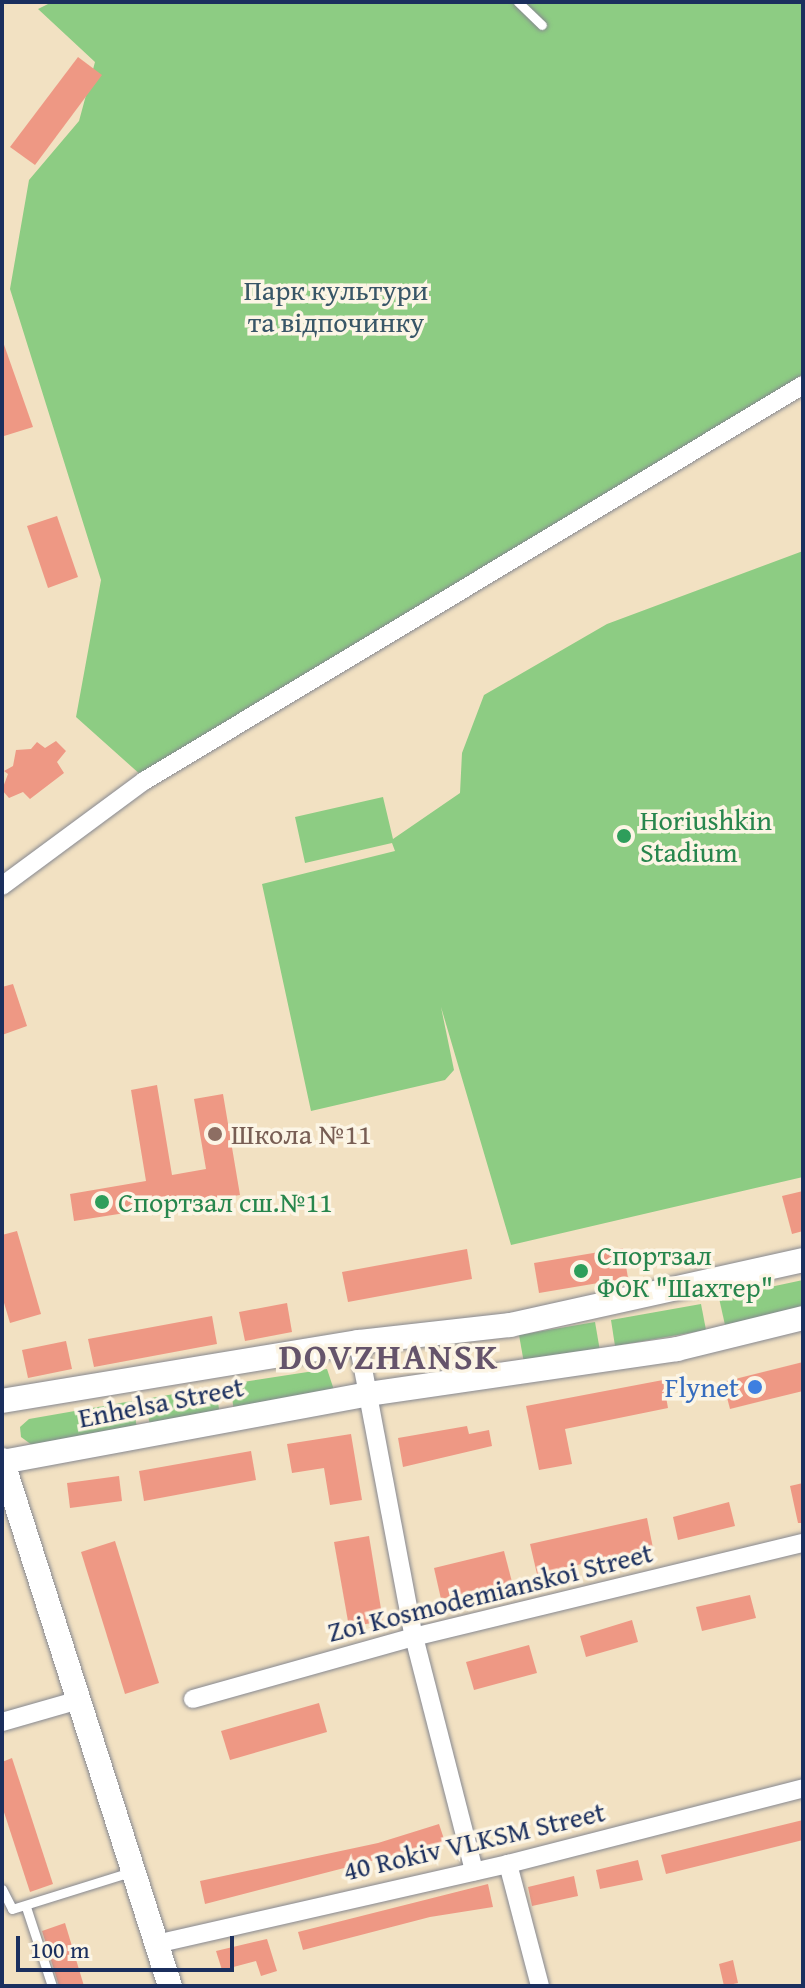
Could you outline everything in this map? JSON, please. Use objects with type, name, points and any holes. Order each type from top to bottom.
[{"type":"street","points":[[2,886],[144,781],[803,385]]},
{"type":"street","name":"Enhelsa Street","points":[[2,1401],[358,1342],[510,1325],[803,1260]]},
{"type":"street","name":"Enhelsa Street","points":[[2,1461],[369,1394],[677,1349],[803,1318]]},
{"type":"street","points":[[358,1342],[414,1637],[474,1871]]},
{"type":"street","points":[[2,1461],[75,1701],[170,1986]]},
{"type":"street","name":"Zoi Kosmodemianskoi Street","points":[[193,1699],[414,1637],[803,1543]]},
{"type":"street","points":[[2,1722],[75,1701]]},
{"type":"street","name":"40 Rokiv VLKSM Street","points":[[156,1944],[508,1864],[803,1788]]},
{"type":"street","points":[[508,1864],[540,1986]]},
{"type":"lane","points":[[518,2],[542,25]]},
{"type":"lane","points":[[2,1889],[5,1904],[26,1907],[131,1872]]},
{"type":"lane","points":[[26,1907],[52,1986]]},
{"type":"green space","name":"Парк культури та відпочинку","points":[[52,2],[803,2],[803,374],[597,506],[142,776],[76,717],[101,580],[10,289],[29,180],[79,121],[95,62],[38,9]]},
{"type":"green space","points":[[803,551],[803,1177],[511,1245],[441,1007],[454,1070],[445,1080],[311,1111],[262,884],[395,851],[392,843],[305,863],[295,817],[383,797],[393,839],[460,793],[462,753],[484,695],[607,624]]},
{"type":"green space","points":[[803,1280],[803,1308],[725,1325],[719,1298]]},
{"type":"green space","points":[[701,1304],[706,1330],[615,1346],[611,1320]]},
{"type":"green space","points":[[595,1322],[600,1351],[524,1363],[519,1335]]},
{"type":"green space","points":[[327,1369],[334,1390],[234,1411],[230,1384]]},
{"type":"green space","points":[[215,1387],[220,1414],[150,1426],[145,1399]]},
{"type":"green space","points":[[132,1401],[137,1428],[32,1445],[21,1437],[20,1427],[29,1419]]},
{"type":"building","points":[[78,57],[102,75],[35,165],[10,147]]},
{"type":"building","points":[[2,339],[33,427],[4,436],[2,429]]},
{"type":"building","points":[[57,516],[78,577],[48,588],[27,526]]},
{"type":"building","points":[[56,741],[66,751],[57,762],[64,773],[30,799],[23,792],[9,798],[2,790],[8,774],[4,771],[13,766],[16,750],[31,749],[37,742],[45,748]]},
{"type":"building","points":[[13,984],[27,1026],[2,1035],[2,987]]},
{"type":"building","name":"Школа №11","points":[[157,1085],[172,1175],[206,1169],[194,1099],[223,1094],[240,1195],[74,1221],[70,1194],[146,1181],[131,1090]]},
{"type":"building","points":[[803,1191],[803,1231],[792,1234],[782,1196]]},
{"type":"building","points":[[17,1231],[41,1314],[10,1323],[2,1296],[2,1235]]},
{"type":"building","name":"Спортзал ФОК \"Шахтер\"","points":[[623,1248],[628,1278],[539,1293],[534,1263]]},
{"type":"building","points":[[467,1249],[472,1279],[348,1302],[342,1272]]},
{"type":"building","points":[[287,1303],[292,1332],[245,1341],[239,1312]]},
{"type":"building","points":[[212,1316],[217,1344],[94,1367],[88,1339]]},
{"type":"building","points":[[66,1341],[72,1369],[28,1378],[22,1350]]},
{"type":"building","points":[[803,1362],[803,1391],[730,1409],[723,1382]]},
{"type":"building","points":[[663,1380],[668,1408],[565,1429],[572,1464],[539,1470],[526,1406]]},
{"type":"building","points":[[467,1426],[469,1434],[489,1430],[492,1446],[403,1467],[398,1438]]},
{"type":"building","points":[[351,1434],[362,1500],[330,1505],[324,1468],[292,1473],[287,1444]]},
{"type":"building","points":[[251,1451],[256,1480],[144,1501],[139,1471]]},
{"type":"building","points":[[119,1476],[122,1501],[70,1508],[67,1483]]},
{"type":"building","points":[[803,1483],[803,1523],[798,1523],[790,1486]]},
{"type":"building","points":[[729,1502],[735,1526],[678,1540],[673,1517]]},
{"type":"building","points":[[647,1518],[653,1548],[537,1574],[530,1544]]},
{"type":"building","points":[[369,1536],[383,1621],[349,1627],[334,1542]]},
{"type":"building","points":[[115,1541],[159,1683],[125,1694],[81,1552]]},
{"type":"building","points":[[504,1551],[512,1582],[441,1599],[434,1568]]},
{"type":"building","points":[[750,1595],[756,1618],[702,1631],[696,1607]]},
{"type":"building","points":[[632,1620],[638,1642],[586,1657],[580,1636]]},
{"type":"building","points":[[529,1645],[537,1673],[474,1690],[466,1662]]},
{"type":"building","points":[[319,1703],[327,1732],[230,1760],[221,1731]]},
{"type":"building","points":[[12,1758],[53,1884],[30,1892],[2,1806],[2,1762]]},
{"type":"building","points":[[803,1820],[803,1840],[666,1874],[661,1855]]},
{"type":"building","points":[[439,1824],[445,1842],[205,1904],[200,1881],[378,1843]]},
{"type":"building","points":[[638,1860],[643,1880],[600,1889],[596,1870]]},
{"type":"building","points":[[574,1876],[578,1896],[532,1906],[528,1887]]},
{"type":"building","points":[[488,1884],[493,1907],[430,1917],[303,1950],[298,1932]]},
{"type":"building","points":[[65,1923],[84,1986],[59,1986],[42,1931]]},
{"type":"building","points":[[267,1939],[277,1971],[261,1976],[256,1961],[222,1970],[216,1951]]},
{"type":"building","points":[[733,1960],[738,1983],[724,1986],[719,1964]]},
{"type":"place","name":"Horiushkin Stadium","points":[[624,836]]},
{"type":"place","name":"Школа №11","points":[[215,1134]]},
{"type":"place","name":"Спортзал сш.№11","points":[[102,1202]]},
{"type":"place","name":"Спортзал ФОК \"Шахтер\"","points":[[581,1271]]},
{"type":"place","name":"Flynet","points":[[755,1387]]},
{"type":"district","name":"DOVZHANSK","points":[[389,1356]]}]
